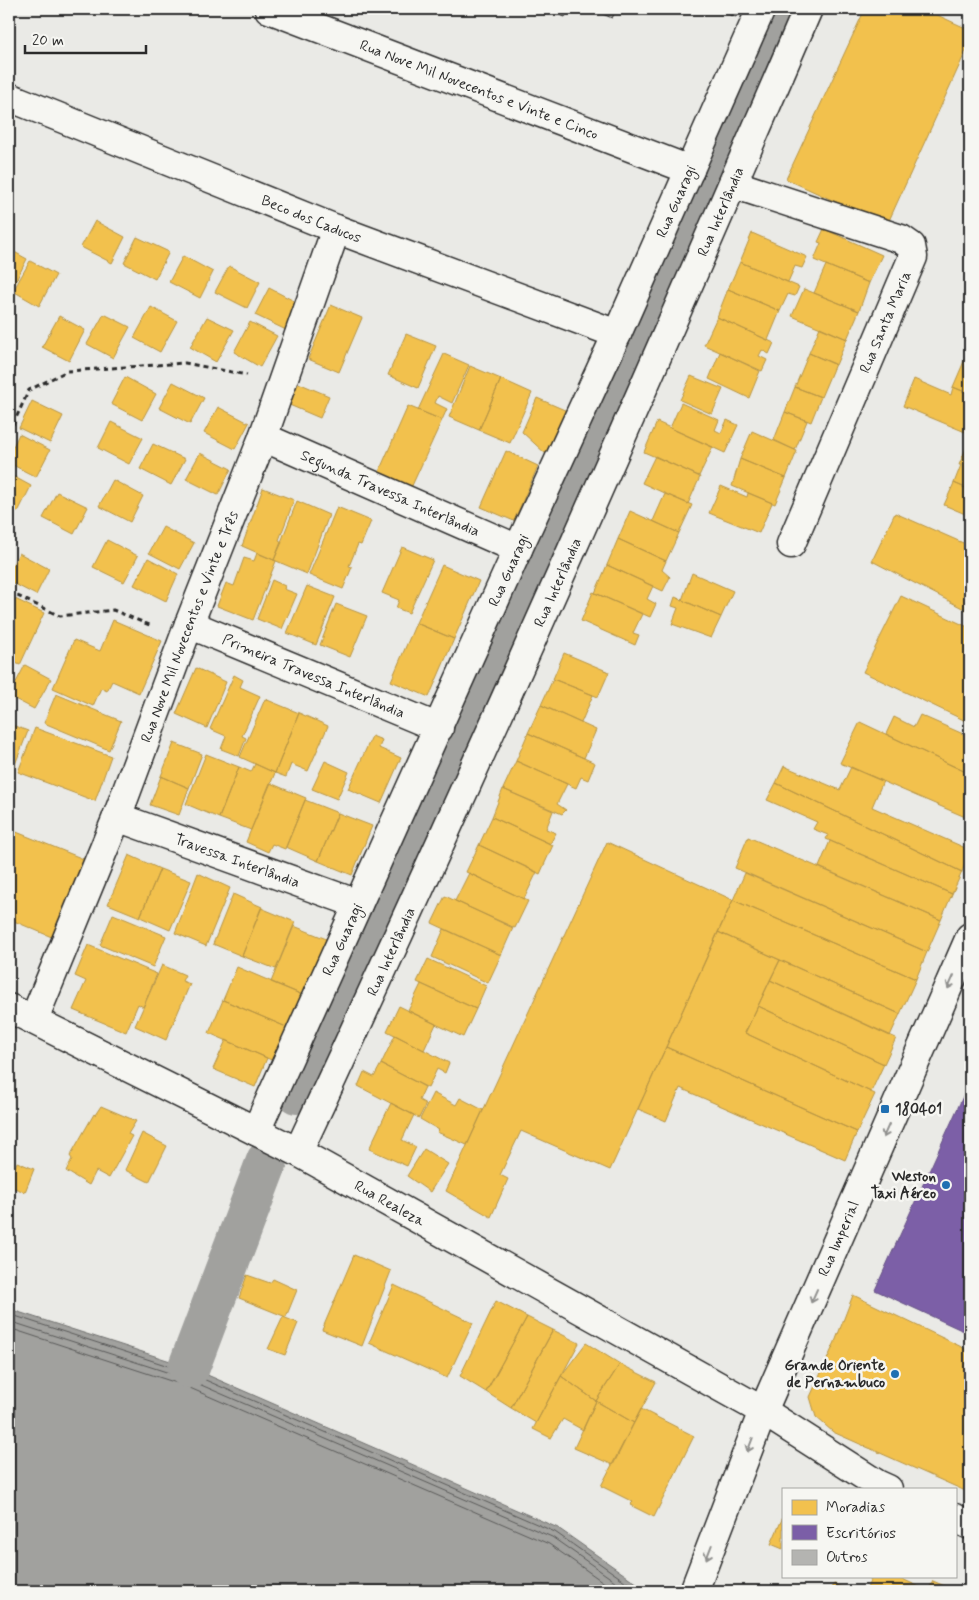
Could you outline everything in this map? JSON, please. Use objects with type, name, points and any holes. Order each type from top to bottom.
[{"type":"main road","name":"Rua Nove Mil Novecentos e Vinte e Cinco","points":[[269,9],[690,170]]},
{"type":"main road","name":"Rua Guaragi","points":[[256,1131],[617,334],[761,9]]},
{"type":"main road","name":"Rua Interlândia","points":[[298,1152],[406,922],[477,763],[733,184],[808,9]]},
{"type":"main road","name":"Beco dos Caducos","points":[[9,97],[336,229],[617,334]]},
{"type":"main road","name":"Rua Santa Maria","points":[[733,184],[901,239],[911,246],[913,257],[791,544]]},
{"type":"main road","name":"Rua Nove Mil Novecentos e Vinte e Três","points":[[34,1019],[117,817],[186,631],[263,437],[336,229]]},
{"type":"main road","name":"Segunda Travessa Interlândia","points":[[263,437],[518,549]]},
{"type":"main road","name":"Primeira Travessa Interlândia","points":[[186,631],[439,728]]},
{"type":"main road","name":"Travessa Interlândia","points":[[117,817],[358,904]]},
{"type":"main road","name":"Rua Imperial","points":[[694,1591],[763,1411],[970,937]]},
{"type":"main road","name":"Rua Realeza","points":[[9,1008],[298,1152],[763,1411],[876,1484],[886,1488]]},
{"type":"main road","points":[[956,1518],[970,1525]]},
{"type":"path","points":[[9,433],[29,390],[67,371],[184,363],[282,383]]},
{"type":"path","points":[[9,592],[60,616],[113,610],[186,631]]},
{"type":"water","points":[[9,1309],[189,1367],[558,1528],[648,1591],[9,1591]]},
{"type":"building: Moradias","points":[[865,9],[924,9],[970,30],[970,42],[887,225],[786,179]]},
{"type":"building: Moradias","points":[[95,221],[125,237],[112,263],[81,247]]},
{"type":"building: Moradias","points":[[824,229],[882,255],[869,283],[814,260],[821,243],[818,242]]},
{"type":"building: Moradias","points":[[752,233],[807,257],[802,268],[795,266],[788,282],[740,262]]},
{"type":"building: Moradias","points":[[137,237],[169,252],[155,279],[124,263]]},
{"type":"building: Moradias","points":[[9,249],[27,259],[11,290],[9,289]]},
{"type":"building: Moradias","points":[[183,256],[213,272],[200,298],[169,282]]},
{"type":"building: Moradias","points":[[30,261],[56,275],[39,306],[13,291]]},
{"type":"building: Moradias","points":[[740,262],[799,287],[795,296],[788,294],[780,311],[728,289]]},
{"type":"building: Moradias","points":[[826,265],[869,283],[859,311],[814,293]]},
{"type":"building: Moradias","points":[[229,266],[260,282],[247,308],[215,292]]},
{"type":"building: Moradias","points":[[269,288],[300,304],[286,330],[255,315]]},
{"type":"building: Moradias","points":[[728,289],[780,311],[768,340],[717,317]]},
{"type":"building: Moradias","points":[[804,289],[859,311],[847,339],[792,316]]},
{"type":"building: Moradias","points":[[331,305],[362,318],[339,372],[308,359]]},
{"type":"building: Moradias","points":[[151,307],[177,321],[160,352],[134,338]]},
{"type":"building: Moradias","points":[[104,314],[130,327],[113,358],[87,344]]},
{"type":"building: Moradias","points":[[59,316],[85,330],[69,361],[42,347]]},
{"type":"building: Moradias","points":[[207,317],[234,330],[216,362],[190,347]]},
{"type":"building: Moradias","points":[[717,317],[774,343],[769,354],[762,350],[759,356],[767,360],[762,371],[704,345]]},
{"type":"building: Moradias","points":[[250,322],[277,336],[260,367],[234,352]]},
{"type":"building: Moradias","points":[[820,327],[847,339],[836,365],[809,353]]},
{"type":"building: Moradias","points":[[406,334],[436,346],[418,388],[388,375]]},
{"type":"building: Moradias","points":[[720,352],[760,371],[749,398],[709,379]]},
{"type":"building: Moradias","points":[[809,353],[835,364],[821,397],[795,387]]},
{"type":"building: Moradias","points":[[444,354],[469,365],[452,403],[438,396],[435,403],[447,409],[442,420],[418,410]]},
{"type":"building: Moradias","points":[[965,359],[970,361],[970,394],[953,387]]},
{"type":"building: Moradias","points":[[470,366],[501,379],[479,430],[449,417]]},
{"type":"building: Moradias","points":[[691,376],[723,389],[712,414],[680,400]]},
{"type":"building: Moradias","points":[[125,377],[156,394],[142,420],[111,404]]},
{"type":"building: Moradias","points":[[501,379],[532,393],[510,443],[479,430]]},
{"type":"building: Moradias","points":[[914,379],[951,395],[953,387],[970,394],[970,434],[903,406]]},
{"type":"building: Moradias","points":[[173,382],[204,398],[190,424],[159,408]]},
{"type":"building: Moradias","points":[[296,382],[329,396],[320,418],[287,404]]},
{"type":"building: Moradias","points":[[795,387],[821,397],[811,422],[785,412]]},
{"type":"building: Moradias","points":[[537,398],[567,411],[547,455],[522,432]]},
{"type":"building: Moradias","points":[[32,401],[63,416],[50,443],[19,428]]},
{"type":"building: Moradias","points":[[681,403],[719,420],[715,430],[721,433],[727,420],[738,425],[725,453],[670,428]]},
{"type":"building: Moradias","points":[[408,406],[442,420],[410,490],[377,476]]},
{"type":"building: Moradias","points":[[218,407],[249,423],[235,449],[204,433]]},
{"type":"building: Moradias","points":[[785,412],[807,421],[795,450],[774,440]]},
{"type":"building: Moradias","points":[[111,422],[143,438],[129,464],[98,448]]},
{"type":"building: Moradias","points":[[657,422],[713,447],[699,476],[644,452]]},
{"type":"building: Moradias","points":[[752,431],[797,451],[786,478],[740,459]]},
{"type":"building: Moradias","points":[[19,434],[50,450],[36,477],[9,463],[9,455]]},
{"type":"building: Moradias","points":[[970,439],[970,490],[954,483]]},
{"type":"building: Moradias","points":[[153,444],[185,459],[171,485],[140,469]]},
{"type":"building: Moradias","points":[[506,451],[538,466],[514,521],[481,507]]},
{"type":"building: Moradias","points":[[200,453],[231,469],[218,495],[186,479]]},
{"type":"building: Moradias","points":[[655,456],[700,477],[688,504],[642,483]]},
{"type":"building: Moradias","points":[[740,459],[786,478],[775,504],[732,486]]},
{"type":"building: Moradias","points":[[9,474],[31,486],[18,512],[9,507]]},
{"type":"building: Moradias","points":[[113,480],[143,496],[130,522],[99,506]]},
{"type":"building: Moradias","points":[[954,483],[970,490],[970,516],[944,505]]},
{"type":"building: Moradias","points":[[721,486],[747,497],[748,493],[772,503],[759,533],[709,513]]},
{"type":"building: Moradias","points":[[263,488],[294,500],[279,540],[282,542],[274,560],[242,546]]},
{"type":"building: Moradias","points":[[57,492],[88,507],[74,534],[43,518]]},
{"type":"building: Moradias","points":[[665,494],[692,505],[679,533],[653,521]]},
{"type":"building: Moradias","points":[[297,501],[329,515],[307,574],[274,560]]},
{"type":"building: Moradias","points":[[337,507],[371,521],[361,545],[358,544],[349,566],[352,567],[343,589],[309,575]]},
{"type":"building: Moradias","points":[[630,511],[679,533],[666,561],[618,539]]},
{"type":"building: Moradias","points":[[895,513],[970,546],[970,612],[872,561]]},
{"type":"building: Moradias","points":[[9,525],[15,528],[9,540]]},
{"type":"building: Moradias","points":[[163,527],[194,543],[180,569],[149,553]]},
{"type":"building: Moradias","points":[[618,539],[666,561],[662,570],[670,577],[663,591],[607,565]]},
{"type":"building: Moradias","points":[[107,540],[138,556],[124,582],[93,567]]},
{"type":"building: Moradias","points":[[402,547],[433,560],[409,613],[396,608],[399,600],[382,593]]},
{"type":"building: Moradias","points":[[19,553],[49,569],[36,595],[9,581],[9,572]]},
{"type":"building: Moradias","points":[[257,553],[276,561],[253,620],[217,606],[226,583],[234,586],[244,558],[254,561]]},
{"type":"building: Moradias","points":[[148,558],[178,574],[166,601],[134,585]]},
{"type":"building: Moradias","points":[[442,565],[479,581],[454,639],[416,623]]},
{"type":"building: Moradias","points":[[607,565],[653,586],[647,599],[656,604],[650,617],[595,593]]},
{"type":"building: Moradias","points":[[692,573],[733,591],[721,617],[682,600]]},
{"type":"building: Moradias","points":[[272,580],[285,586],[284,589],[297,594],[282,629],[257,619]]},
{"type":"building: Moradias","points":[[307,586],[335,597],[316,645],[287,633]]},
{"type":"building: Moradias","points":[[593,592],[642,614],[633,633],[639,635],[635,645],[581,621]]},
{"type":"building: Moradias","points":[[9,596],[44,613],[20,665],[9,660]]},
{"type":"building: Moradias","points":[[901,596],[970,628],[970,723],[863,672]]},
{"type":"building: Moradias","points":[[675,597],[721,617],[711,638],[672,624],[678,608],[672,606]]},
{"type":"building: Moradias","points":[[336,604],[367,616],[350,657],[320,645]]},
{"type":"building: Moradias","points":[[113,620],[162,641],[139,693],[112,681],[107,691],[101,688],[93,706],[53,688],[74,640],[100,651]]},
{"type":"building: Moradias","points":[[416,623],[454,639],[429,697],[391,681]]},
{"type":"building: Moradias","points":[[564,653],[609,672],[598,697],[553,679]]},
{"type":"building: Moradias","points":[[25,665],[51,679],[34,709],[9,696]]},
{"type":"building: Moradias","points":[[196,668],[226,682],[207,728],[176,714]]},
{"type":"building: Moradias","points":[[234,675],[243,680],[240,687],[260,696],[242,736],[246,738],[239,756],[221,749],[226,736],[210,729]]},
{"type":"building: Moradias","points":[[553,679],[593,695],[581,723],[541,705]]},
{"type":"building: Moradias","points":[[56,694],[121,721],[109,750],[44,723]]},
{"type":"building: Moradias","points":[[265,699],[299,713],[275,773],[240,757]]},
{"type":"building: Moradias","points":[[541,705],[596,730],[584,758],[528,733]]},
{"type":"building: Moradias","points":[[299,713],[328,726],[308,771],[291,764],[286,777],[275,773]]},
{"type":"building: Moradias","points":[[920,715],[970,737],[970,774],[886,734],[894,717],[914,727]]},
{"type":"building: Moradias","points":[[860,722],[970,774],[970,819],[840,763]]},
{"type":"building: Moradias","points":[[9,724],[28,731],[9,780]]},
{"type":"building: Moradias","points":[[35,728],[111,756],[95,801],[18,772]]},
{"type":"building: Moradias","points":[[528,733],[595,763],[588,780],[581,777],[576,788],[516,761]]},
{"type":"building: Moradias","points":[[372,736],[382,740],[379,748],[401,758],[381,803],[348,789]]},
{"type":"building: Moradias","points":[[174,743],[202,754],[189,788],[161,776]]},
{"type":"building: Moradias","points":[[206,754],[239,767],[219,818],[186,804]]},
{"type":"building: Moradias","points":[[325,761],[349,772],[337,799],[312,789]]},
{"type":"building: Moradias","points":[[516,761],[567,784],[557,804],[566,810],[562,814],[503,789]]},
{"type":"building: Moradias","points":[[255,764],[275,773],[251,830],[219,818],[239,767],[251,772]]},
{"type":"building: Moradias","points":[[784,766],[840,790],[851,767],[883,781],[872,807],[970,850],[962,872],[776,783]]},
{"type":"building: Moradias","points":[[161,776],[189,788],[179,815],[150,805]]},
{"type":"building: Moradias","points":[[270,783],[306,798],[285,849],[272,844],[268,852],[246,842]]},
{"type":"building: Moradias","points":[[776,783],[962,872],[952,894],[826,839],[828,835],[813,829],[817,822],[767,800]]},
{"type":"building: Moradias","points":[[503,789],[553,811],[546,829],[556,833],[550,844],[492,817]]},
{"type":"building: Moradias","points":[[305,800],[338,813],[318,861],[286,847]]},
{"type":"building: Moradias","points":[[338,813],[372,826],[352,875],[318,861]]},
{"type":"building: Moradias","points":[[492,817],[553,845],[540,874],[479,845]]},
{"type":"building: Moradias","points":[[9,829],[86,860],[54,938],[9,919]]},
{"type":"building: Moradias","points":[[748,837],[941,920],[927,952],[735,868]]},
{"type":"building: Moradias","points":[[830,841],[952,894],[941,920],[819,867]]},
{"type":"building: Moradias","points":[[607,842],[733,900],[610,1170],[521,1131],[500,1175],[508,1179],[491,1217],[446,1191]]},
{"type":"building: Moradias","points":[[479,845],[537,872],[524,899],[466,872]]},
{"type":"building: Moradias","points":[[129,855],[160,869],[140,917],[108,904]]},
{"type":"building: Moradias","points":[[160,869],[191,881],[170,930],[140,917]]},
{"type":"building: Moradias","points":[[198,873],[230,888],[206,946],[175,933]]},
{"type":"building: Moradias","points":[[469,873],[528,901],[515,928],[455,901]]},
{"type":"building: Moradias","points":[[745,873],[927,952],[916,979],[733,900]]},
{"type":"building: Moradias","points":[[233,894],[262,907],[242,956],[213,944]]},
{"type":"building: Moradias","points":[[445,896],[513,928],[501,955],[432,923]]},
{"type":"building: Moradias","points":[[733,900],[916,979],[900,1014],[718,932]]},
{"type":"building: Moradias","points":[[261,908],[295,922],[276,969],[242,956]]},
{"type":"building: Moradias","points":[[113,914],[166,936],[153,967],[100,945]]},
{"type":"building: Moradias","points":[[294,926],[329,940],[305,996],[271,982]]},
{"type":"building: Moradias","points":[[444,929],[501,955],[488,983],[432,957]]},
{"type":"building: Moradias","points":[[718,932],[780,960],[745,1033],[875,1094],[857,1132],[666,1047]]},
{"type":"building: Moradias","points":[[88,945],[157,974],[143,1007],[138,1004],[126,1032],[73,1010],[86,981],[75,976]]},
{"type":"building: Moradias","points":[[428,959],[486,986],[476,1009],[417,982]]},
{"type":"building: Moradias","points":[[780,960],[900,1014],[890,1036],[770,980]]},
{"type":"building: Moradias","points":[[162,965],[185,975],[182,981],[190,984],[166,1040],[135,1026]]},
{"type":"building: Moradias","points":[[237,967],[305,996],[291,1029],[223,1000]]},
{"type":"building: Moradias","points":[[770,980],[896,1038],[884,1064],[758,1006]]},
{"type":"building: Moradias","points":[[421,984],[476,1009],[463,1037],[408,1011]]},
{"type":"building: Moradias","points":[[223,1000],[291,1029],[276,1062],[209,1033]]},
{"type":"building: Moradias","points":[[399,1006],[436,1024],[424,1050],[387,1031]]},
{"type":"building: Moradias","points":[[758,1006],[884,1064],[871,1092],[745,1033]]},
{"type":"building: Moradias","points":[[395,1035],[449,1063],[445,1073],[437,1069],[428,1088],[381,1064]]},
{"type":"building: Moradias","points":[[226,1040],[267,1058],[255,1087],[213,1069]]},
{"type":"building: Moradias","points":[[666,1047],[857,1132],[845,1160],[680,1088],[666,1121],[638,1109]]},
{"type":"building: Moradias","points":[[381,1064],[425,1087],[419,1100],[426,1104],[419,1118],[358,1086],[364,1072],[374,1077]]},
{"type":"building: Moradias","points":[[433,1093],[456,1105],[460,1098],[483,1110],[467,1145],[437,1132],[439,1130],[420,1119]]},
{"type":"building: Moradias","points":[[391,1103],[414,1115],[402,1140],[416,1147],[407,1166],[369,1149]]},
{"type":"building: Moradias","points":[[101,1106],[136,1121],[128,1134],[132,1136],[109,1178],[96,1171],[89,1185],[66,1171],[72,1159],[70,1156],[94,1114]]},
{"type":"building: Moradias","points":[[142,1133],[167,1146],[149,1182],[125,1170]]},
{"type":"building: Moradias","points":[[424,1149],[448,1164],[430,1192],[407,1176]]},
{"type":"building: Moradias","points":[[17,1162],[34,1169],[25,1192],[9,1186]]},
{"type":"building: Moradias","points":[[354,1255],[391,1271],[362,1346],[322,1330]]},
{"type":"building: Moradias","points":[[247,1275],[270,1283],[273,1279],[297,1290],[286,1317],[239,1298]]},
{"type":"building: Moradias","points":[[394,1285],[473,1323],[447,1378],[369,1343]]},
{"type":"building: Moradias","name":"Grande Oriente de Pernambuco","points":[[853,1295],[970,1351],[970,1493],[833,1432],[816,1417],[810,1397],[835,1342]]},
{"type":"building: Moradias","points":[[496,1301],[527,1317],[486,1392],[460,1376]]},
{"type":"building: Moradias","points":[[283,1317],[298,1323],[285,1355],[268,1349]]},
{"type":"building: Moradias","points":[[527,1317],[553,1330],[511,1408],[486,1392]]},
{"type":"building: Moradias","points":[[553,1330],[579,1343],[536,1423],[511,1408]]},
{"type":"building: Moradias","points":[[586,1343],[620,1364],[596,1401],[561,1376]]},
{"type":"building: Moradias","points":[[620,1364],[656,1382],[634,1423],[596,1401]]},
{"type":"building: Moradias","points":[[561,1376],[596,1401],[583,1430],[563,1419],[551,1438],[533,1429]]},
{"type":"building: Moradias","points":[[596,1401],[634,1423],[613,1465],[574,1448]]},
{"type":"building: Moradias","points":[[641,1409],[694,1436],[654,1517],[630,1505],[633,1502],[601,1486]]},
{"type":"building: Moradias","points":[[782,1519],[782,1549],[771,1544]]},
{"type":"building: Moradias","points":[[871,1578],[900,1578],[928,1591],[866,1591]]},
{"type":"building: Moradias","points":[[933,1581],[956,1591],[928,1591]]},
{"type":"building: Moradias","points":[[834,1584],[850,1591],[831,1591]]},
{"type":"building: Escritórios","name":"Weston Taxi Aéreo","points":[[970,1081],[970,1334],[875,1290]]},
{"type":"building: Outros","points":[[544,9],[568,9],[565,17]]},
{"type":"building: Outros","points":[[591,9],[617,9],[612,18]]},
{"type":"building: Outros","points":[[714,9],[739,9],[736,17]]},
{"type":"waterway","points":[[297,1093],[783,9]]},
{"type":"waterway","points":[[189,1367],[267,1161]]},
{"type":"place","name":"180401","points":[[885,1109]]},
{"type":"place","name":"Weston Taxi Aéreo","points":[[946,1185]]},
{"type":"place","name":"Grande Oriente de Pernambuco","points":[[895,1374]]}]
